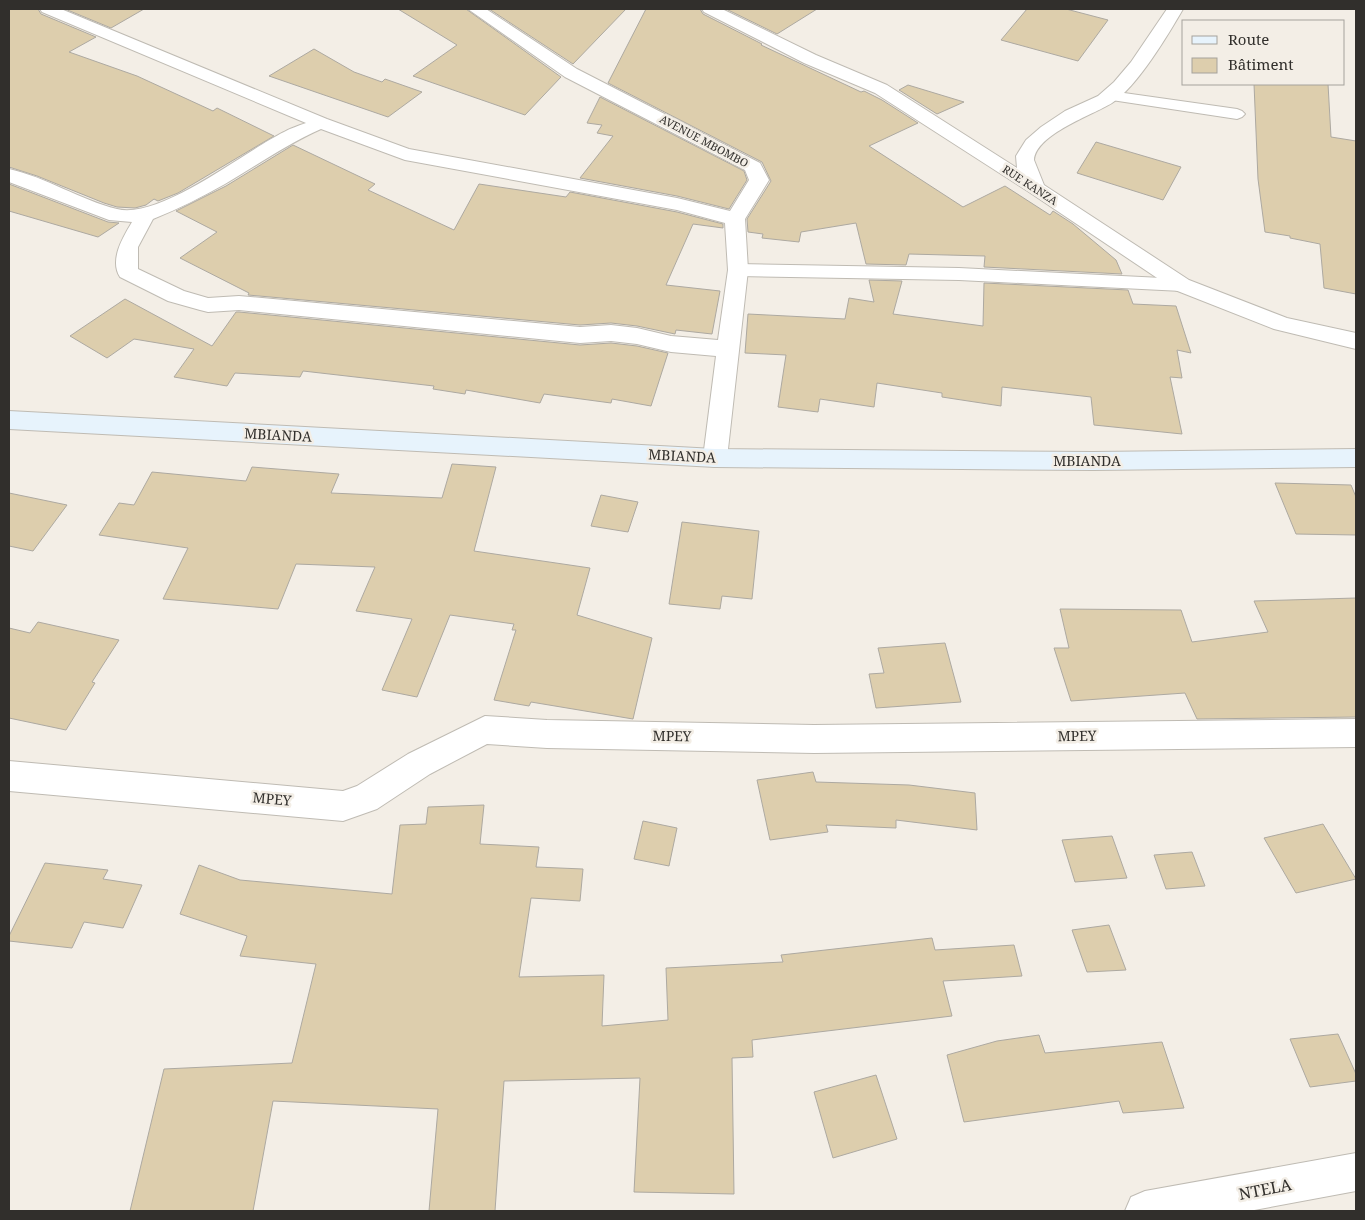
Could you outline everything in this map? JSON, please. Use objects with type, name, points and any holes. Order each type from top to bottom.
[{"type":"street","points":[[48,9],[320,123],[405,154],[677,204],[735,219],[738,270],[715,458]]},
{"type":"street","name":"AVENUE MBOMBO","points":[[476,9],[571,73],[705,140],[753,167],[759,180],[735,219]]},
{"type":"street","name":"RUE KANZA","points":[[710,9],[810,59],[881,89],[1036,188],[1182,285],[1282,324],[1356,341]]},
{"type":"street","points":[[1036,188],[1025,156],[1032,146],[1054,127],[1076,112],[1110,96],[1128,76],[1175,9]]},
{"type":"street","points":[[9,175],[116,216],[145,215],[173,204],[218,180],[290,136],[320,123]]},
{"type":"street","points":[[145,215],[128,247],[126,272],[176,296],[208,305],[239,303],[580,335],[611,333],[637,336],[672,344],[728,349]]},
{"type":"street","name":"MBIANDA","points":[[9,420],[715,458],[1093,461],[1356,458]]},
{"type":"street","name":"MPEY","points":[[9,776],[343,806],[366,798],[419,764],[484,730],[547,734],[814,739],[1356,733]]},
{"type":"street","name":"NTELA","points":[[1145,1211],[1356,1172]]},
{"type":"lane","points":[[1110,96],[1237,114]]},
{"type":"lane","points":[[738,270],[959,274],[1182,285]]},
{"type":"building","points":[[9,9],[38,9],[41,14],[96,37],[69,52],[137,76],[213,111],[217,108],[274,136],[178,193],[158,201],[154,199],[146,205],[135,208],[117,207],[104,203],[37,176],[9,167]]},
{"type":"building","points":[[65,9],[144,9],[111,28]]},
{"type":"building","points":[[398,9],[466,9],[561,77],[525,115],[413,76],[457,45]]},
{"type":"building","points":[[489,9],[626,9],[573,64]]},
{"type":"building","points":[[646,9],[700,9],[703,14],[761,45],[882,100],[918,123],[869,146],[963,207],[1005,186],[1050,215],[1053,211],[1073,224],[1116,260],[1122,274],[984,267],[985,256],[909,254],[906,265],[866,264],[856,223],[801,232],[799,242],[762,238],[763,234],[748,232],[747,219],[771,181],[762,162],[608,83]]},
{"type":"building","points":[[726,9],[817,9],[777,34]]},
{"type":"building","points":[[1027,9],[1066,9],[1108,20],[1078,61],[1001,40]]},
{"type":"building","points":[[314,49],[354,72],[382,82],[385,79],[422,92],[388,117],[269,76]]},
{"type":"building","points":[[908,85],[964,102],[937,114],[899,90]]},
{"type":"building","points":[[1254,85],[1328,85],[1331,137],[1356,141],[1356,294],[1324,288],[1320,244],[1265,232],[1258,179]]},
{"type":"building","points":[[600,97],[744,171],[747,180],[729,209],[677,196],[580,178],[613,136],[597,133],[602,125],[587,123]]},
{"type":"building","points":[[1096,142],[1181,167],[1163,200],[1077,173]]},
{"type":"building","points":[[293,145],[375,184],[368,190],[454,230],[479,184],[566,197],[570,192],[677,212],[723,224],[723,228],[693,224],[666,285],[720,291],[712,334],[676,330],[675,334],[611,323],[580,325],[248,295],[249,293],[180,258],[217,232],[176,211],[226,186]]},
{"type":"building","points":[[9,184],[108,222],[119,223],[98,237],[9,211]]},
{"type":"building","points":[[869,280],[902,281],[893,314],[983,326],[984,283],[1128,290],[1133,304],[1176,306],[1191,353],[1177,350],[1182,378],[1170,377],[1182,434],[1094,425],[1091,397],[1002,387],[1001,406],[942,397],[942,393],[877,383],[874,407],[820,399],[818,412],[778,407],[786,355],[745,353],[748,314],[845,319],[849,298],[874,302]]},
{"type":"building","points":[[125,299],[212,346],[236,312],[239,312],[580,345],[611,343],[637,346],[668,353],[651,406],[612,399],[611,403],[544,394],[540,403],[466,390],[465,394],[433,389],[434,386],[303,371],[300,377],[235,373],[227,386],[174,377],[194,349],[134,339],[107,358],[70,336]]},
{"type":"building","points":[[452,464],[496,467],[474,551],[590,568],[577,615],[652,638],[633,719],[531,702],[529,706],[494,700],[516,630],[512,630],[514,624],[450,615],[417,697],[382,690],[412,619],[356,611],[375,567],[296,564],[278,609],[163,599],[188,548],[99,535],[119,503],[134,505],[152,472],[246,481],[252,467],[339,474],[331,493],[442,498]]},
{"type":"building","points":[[1275,483],[1351,485],[1356,497],[1356,535],[1296,534]]},
{"type":"building","points":[[9,493],[67,505],[33,551],[9,546]]},
{"type":"building","points":[[601,495],[638,502],[628,532],[591,526]]},
{"type":"building","points":[[682,522],[759,531],[752,599],[722,596],[720,609],[669,604]]},
{"type":"building","points":[[1356,598],[1356,717],[1197,719],[1185,693],[1071,701],[1054,648],[1069,648],[1060,609],[1181,610],[1192,642],[1268,632],[1254,601]]},
{"type":"building","points":[[38,622],[119,640],[92,682],[95,683],[66,730],[9,718],[9,628],[30,633]]},
{"type":"building","points":[[945,643],[961,702],[876,708],[869,674],[884,673],[878,648]]},
{"type":"building","points":[[813,772],[816,782],[909,785],[975,793],[977,830],[896,820],[896,828],[826,825],[828,832],[770,840],[757,780]]},
{"type":"building","points":[[484,805],[480,844],[539,847],[536,867],[583,869],[580,901],[531,898],[519,977],[604,975],[602,1026],[668,1020],[666,968],[783,962],[781,955],[932,938],[935,950],[1014,945],[1022,976],[943,981],[952,1016],[752,1040],[753,1057],[732,1058],[734,1194],[634,1192],[640,1078],[504,1081],[495,1211],[429,1211],[438,1109],[273,1101],[253,1211],[130,1211],[164,1069],[292,1063],[316,964],[240,956],[247,936],[180,914],[199,865],[240,880],[392,894],[400,825],[426,824],[428,807]]},
{"type":"building","points":[[643,821],[677,828],[669,866],[634,859]]},
{"type":"building","points":[[1323,824],[1356,879],[1296,893],[1264,838]]},
{"type":"building","points":[[1112,836],[1127,878],[1075,882],[1062,840]]},
{"type":"building","points":[[1192,852],[1205,886],[1166,889],[1154,855]]},
{"type":"building","points":[[45,863],[108,870],[103,879],[142,885],[123,928],[84,922],[72,948],[9,941],[9,936]]},
{"type":"building","points":[[1109,925],[1126,970],[1087,972],[1072,930]]},
{"type":"building","points":[[1338,1034],[1356,1074],[1356,1081],[1310,1087],[1290,1039]]},
{"type":"building","points":[[1039,1035],[1045,1053],[1162,1042],[1184,1108],[1123,1113],[1119,1101],[964,1122],[947,1055],[997,1041]]},
{"type":"building","points":[[876,1075],[897,1139],[833,1158],[814,1092]]}]
